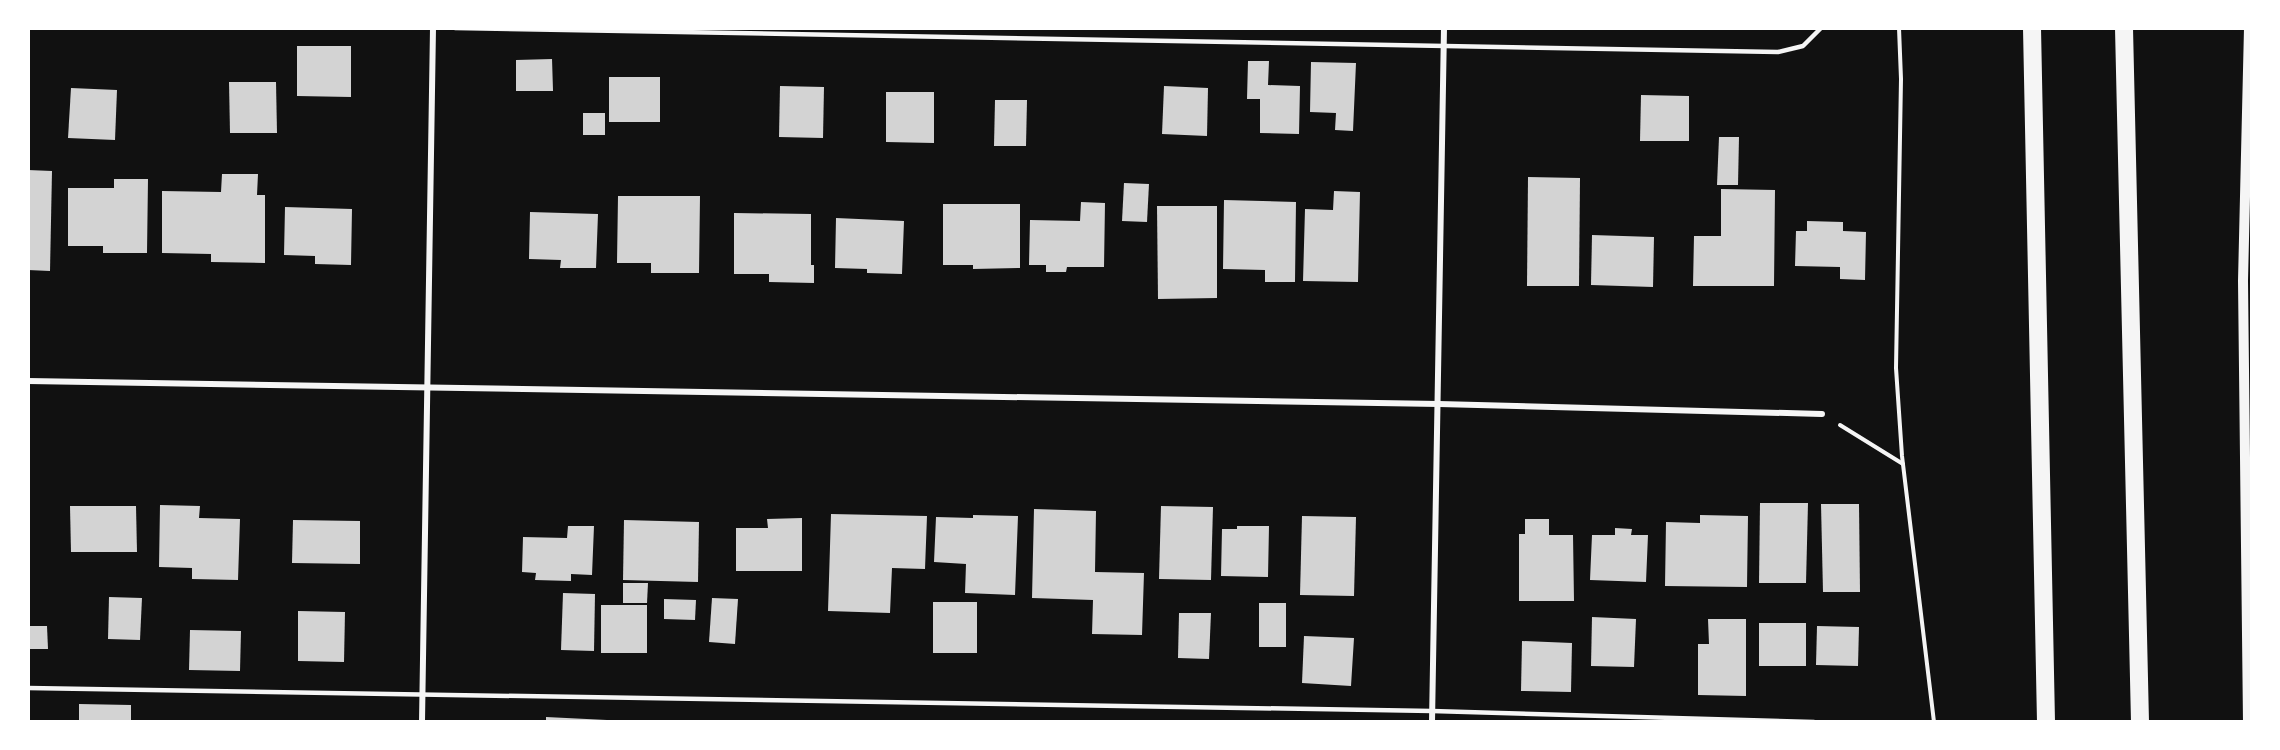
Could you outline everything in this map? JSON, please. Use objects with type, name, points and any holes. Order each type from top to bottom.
[{"type":"highway","points":[[2021,28],[2034,182]]},
{"type":"highway","points":[[2032,28],[2046,722]]},
{"type":"highway","points":[[2124,28],[2140,722]]},
{"type":"street","points":[[422,722],[433,28]]},
{"type":"street","points":[[1432,722],[1444,28]]},
{"type":"street","points":[[2249,28],[2249,720]]},
{"type":"street","points":[[28,381],[1438,404],[1822,414]]},
{"type":"lane","points":[[455,28],[1778,52],[1803,46],[1821,28]]},
{"type":"lane","points":[[28,688],[1432,711],[1814,722]]},
{"type":"path","points":[[1899,28],[1901,79],[1896,368],[1903,464],[1934,722]]},
{"type":"path","points":[[1822,414],[1903,464]]},
{"type":"building","points":[[297,46],[351,46],[351,97],[297,96]]},
{"type":"building","points":[[552,59],[553,91],[516,91],[516,60]]},
{"type":"building","points":[[1248,61],[1269,61],[1268,85],[1300,86],[1299,134],[1260,133],[1260,99],[1247,99]]},
{"type":"building","points":[[1311,62],[1356,63],[1353,131],[1335,130],[1336,113],[1310,112]]},
{"type":"building","points":[[609,77],[660,77],[660,122],[609,122]]},
{"type":"building","points":[[229,82],[276,82],[277,133],[230,133]]},
{"type":"building","points":[[780,86],[824,87],[823,138],[779,137]]},
{"type":"building","points":[[1164,86],[1208,88],[1207,136],[1162,134]]},
{"type":"building","points":[[71,88],[117,90],[115,140],[68,138]]},
{"type":"building","points":[[886,92],[934,92],[934,143],[886,142]]},
{"type":"building","points":[[1641,95],[1689,96],[1689,141],[1640,141]]},
{"type":"building","points":[[995,100],[1027,100],[1026,146],[994,146]]},
{"type":"building","points":[[583,113],[605,113],[605,135],[583,135]]},
{"type":"building","points":[[1719,137],[1739,137],[1738,185],[1717,185]]},
{"type":"building","points":[[28,170],[52,171],[50,271],[28,270]]},
{"type":"building","points":[[222,174],[258,174],[257,195],[265,195],[265,263],[211,262],[211,254],[162,253],[162,191],[221,192]]},
{"type":"building","points":[[1528,177],[1580,178],[1579,286],[1527,286]]},
{"type":"building","points":[[114,179],[148,179],[147,253],[103,253],[103,246],[68,246],[68,188],[114,188]]},
{"type":"building","points":[[1124,183],[1149,184],[1147,222],[1122,221]]},
{"type":"building","points":[[1721,189],[1775,190],[1774,286],[1693,286],[1694,236],[1721,236]]},
{"type":"building","points":[[1334,191],[1360,192],[1358,282],[1303,281],[1305,209],[1333,210]]},
{"type":"building","points":[[618,196],[700,196],[699,273],[651,273],[651,263],[617,263]]},
{"type":"building","points":[[1224,200],[1296,202],[1295,282],[1265,282],[1265,270],[1223,269]]},
{"type":"building","points":[[1081,202],[1105,203],[1104,267],[1067,267],[1066,272],[1046,272],[1046,265],[1029,265],[1030,220],[1080,221]]},
{"type":"building","points":[[943,204],[1020,204],[1020,268],[973,269],[973,265],[943,265]]},
{"type":"building","points":[[1157,206],[1217,206],[1217,298],[1158,299]]},
{"type":"building","points":[[285,207],[352,209],[351,265],[315,264],[315,256],[284,255]]},
{"type":"building","points":[[530,212],[598,214],[596,268],[560,268],[561,260],[529,259]]},
{"type":"building","points":[[734,213],[811,214],[811,265],[814,265],[814,283],[769,282],[769,274],[734,274]]},
{"type":"building","points":[[836,218],[904,221],[902,274],[867,273],[867,269],[835,268]]},
{"type":"building","points":[[1807,221],[1843,222],[1843,231],[1866,232],[1865,280],[1840,279],[1840,267],[1795,266],[1796,231],[1807,231]]},
{"type":"building","points":[[1592,235],[1654,237],[1653,287],[1591,285]]},
{"type":"building","points":[[1760,503],[1808,503],[1806,583],[1759,583]]},
{"type":"building","points":[[1821,504],[1859,504],[1860,592],[1823,592]]},
{"type":"building","points":[[160,505],[200,506],[199,518],[240,519],[238,580],[192,579],[192,568],[159,567]]},
{"type":"building","points":[[70,506],[136,506],[137,552],[71,552]]},
{"type":"building","points":[[1161,506],[1213,507],[1211,580],[1159,579]]},
{"type":"building","points":[[1034,509],[1096,511],[1095,572],[1144,573],[1142,635],[1092,634],[1093,600],[1032,598]]},
{"type":"building","points":[[831,514],[927,516],[925,569],[892,568],[890,613],[828,611]]},
{"type":"building","points":[[973,515],[1018,516],[1015,595],[965,593],[966,564],[934,562],[936,517],[973,518]]},
{"type":"building","points":[[1700,515],[1748,516],[1747,587],[1665,586],[1666,522],[1700,523]]},
{"type":"building","points":[[1302,516],[1356,517],[1354,596],[1300,595]]},
{"type":"building","points":[[802,518],[802,571],[736,571],[736,528],[768,528],[767,519]]},
{"type":"building","points":[[1525,519],[1549,519],[1549,535],[1573,535],[1574,601],[1519,601],[1519,534],[1525,534]]},
{"type":"building","points":[[293,520],[360,521],[360,564],[292,563]]},
{"type":"building","points":[[624,520],[699,522],[698,582],[623,580]]},
{"type":"building","points":[[568,526],[594,526],[592,575],[571,574],[571,581],[535,580],[536,573],[522,572],[523,537],[567,538]]},
{"type":"building","points":[[1237,526],[1269,526],[1268,577],[1221,576],[1222,529],[1237,529]]},
{"type":"building","points":[[1615,528],[1632,529],[1631,535],[1648,535],[1646,582],[1590,580],[1592,535],[1615,535]]},
{"type":"building","points":[[623,583],[648,583],[647,603],[623,603]]},
{"type":"building","points":[[563,593],[595,594],[594,651],[561,650]]},
{"type":"building","points":[[109,597],[142,598],[140,640],[108,639]]},
{"type":"building","points":[[712,598],[738,599],[735,644],[709,642]]},
{"type":"building","points":[[664,599],[696,600],[695,620],[664,619]]},
{"type":"building","points":[[933,602],[977,602],[977,653],[933,653]]},
{"type":"building","points":[[1259,603],[1286,603],[1286,647],[1259,647]]},
{"type":"building","points":[[601,605],[647,605],[647,653],[601,653]]},
{"type":"building","points":[[298,611],[345,612],[344,662],[298,661]]},
{"type":"building","points":[[1179,613],[1211,613],[1209,659],[1178,658]]},
{"type":"building","points":[[1592,617],[1636,619],[1634,667],[1591,666]]},
{"type":"building","points":[[1708,619],[1746,619],[1746,696],[1698,695],[1698,644],[1709,644]]},
{"type":"building","points":[[1759,623],[1806,623],[1806,666],[1759,666]]},
{"type":"building","points":[[28,626],[47,626],[48,649],[28,649]]},
{"type":"building","points":[[1817,626],[1859,627],[1858,666],[1816,665]]},
{"type":"building","points":[[190,630],[241,631],[240,671],[189,670]]},
{"type":"building","points":[[1304,636],[1354,638],[1351,686],[1302,683]]},
{"type":"building","points":[[1522,641],[1572,643],[1571,692],[1521,691]]},
{"type":"building","points":[[79,704],[131,705],[131,722],[79,722]]},
{"type":"building","points":[[546,717],[607,720],[607,722],[546,722]]}]
